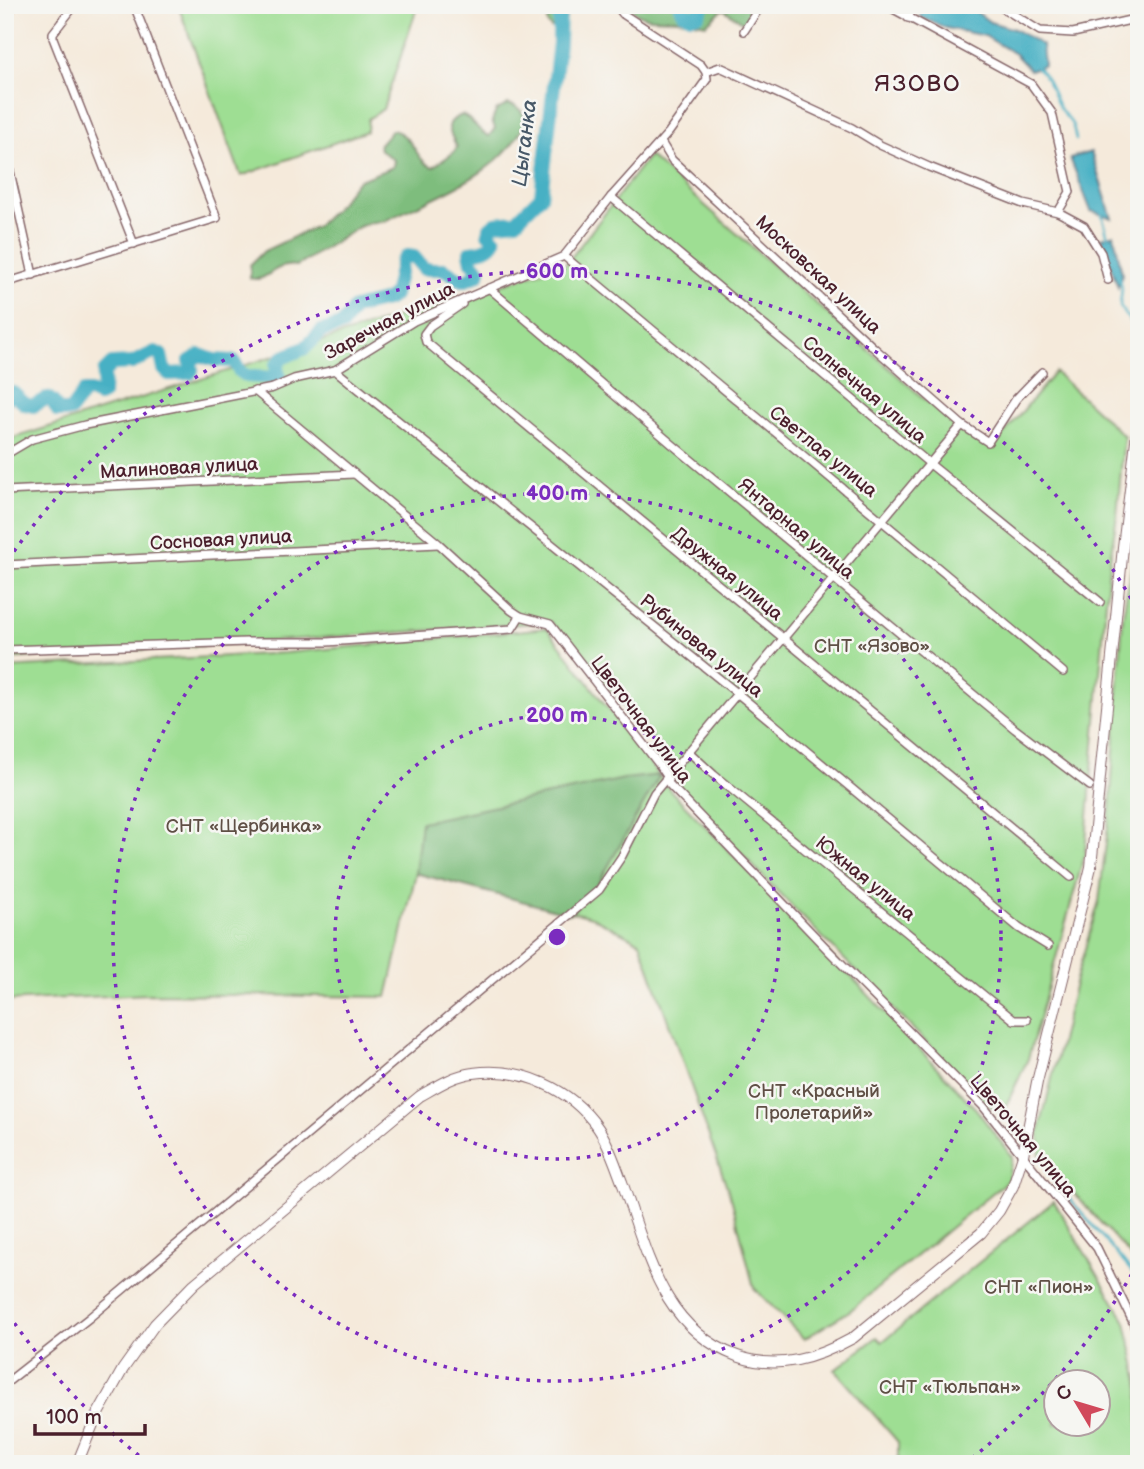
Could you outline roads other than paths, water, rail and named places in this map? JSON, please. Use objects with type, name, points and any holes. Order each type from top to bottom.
[{"type":"main road","points":[[77,1464],[96,1417],[122,1369],[155,1324],[194,1284],[420,1096],[446,1082],[472,1073],[500,1072],[529,1077],[558,1090],[580,1108],[599,1129],[613,1158],[663,1291],[680,1318],[698,1336],[719,1350],[747,1360],[769,1364],[793,1362],[831,1350],[853,1338],[981,1233],[999,1211],[1013,1186],[1023,1155],[1037,1082],[1091,867],[1139,416]]},
{"type":"street","points":[[5,16],[14,5]]},
{"type":"street","points":[[75,5],[53,33],[53,38],[134,244]]},
{"type":"street","points":[[5,283],[217,218],[134,5]]},
{"type":"street","points":[[615,5],[691,57],[707,76],[720,67],[940,172],[1023,204],[1058,212],[1084,226],[1101,253],[1108,280]]},
{"type":"street","points":[[744,31],[761,5]]},
{"type":"street","points":[[886,5],[1031,84],[1052,113],[1070,192],[1058,212]]},
{"type":"street","points":[[908,18],[914,5]]},
{"type":"street","points":[[998,5],[1040,31],[1073,33],[1139,18]]},
{"type":"street","name":"Заречная улица","points":[[5,455],[32,439],[85,425],[273,388],[294,379],[335,370],[414,321],[564,256],[611,197],[661,142],[707,76]]},
{"type":"street","name":"Московская улица","points":[[661,142],[672,160],[838,314],[962,425],[988,442],[1016,399],[1042,372]]},
{"type":"street","points":[[5,149],[33,275]]},
{"type":"street","name":"Солнечная улица","points":[[611,197],[930,464],[1100,602]]},
{"type":"street","name":"Светлая улица","points":[[564,256],[1063,671]]},
{"type":"street","name":"Янтарная улица","points":[[489,288],[1015,729],[1090,786]]},
{"type":"street","name":"Дружная улица","points":[[480,291],[430,326],[425,334],[426,342],[1071,877]]},
{"type":"street","name":"Рубиновая улица","points":[[335,370],[737,693],[1019,928],[1048,946]]},
{"type":"street","points":[[5,650],[400,639],[512,629],[520,616],[439,544],[255,390]]},
{"type":"street","points":[[5,1384],[89,1318],[600,890],[622,856],[654,793],[667,776],[962,425]]},
{"type":"street","name":"Малиновая улица","points":[[5,491],[354,474]]},
{"type":"street","name":"Сосновая улица","points":[[5,565],[439,544]]},
{"type":"street","name":"Цветочная улица","points":[[520,616],[550,624],[667,776],[669,784],[983,1106],[1097,1248],[1134,1324],[1139,1349]]},
{"type":"street","name":"Южная улица","points":[[688,751],[1014,1020],[1027,1020]]},
{"type":"water","points":[[922,5],[967,5],[990,22],[1014,29],[1042,45],[1044,65],[1030,70],[1015,54],[985,36],[946,28],[920,17]]},
{"type":"water","points":[[1091,152],[1112,218],[1091,211],[1070,158]]},
{"type":"water","points":[[1114,234],[1122,274],[1118,287],[1101,238]]},
{"type":"waterway","name":"Цыганка","points":[[5,400],[13,393],[25,404],[33,406],[48,398],[58,411],[70,411],[84,392],[99,396],[103,394],[104,372],[112,364],[132,363],[155,352],[161,355],[164,369],[169,374],[190,373],[190,361],[200,355],[214,360],[234,361],[240,372],[247,376],[277,378],[279,375],[276,366],[282,358],[305,348],[322,331],[342,325],[354,308],[387,300],[394,295],[402,261],[407,256],[414,257],[424,269],[444,269],[463,281],[478,275],[479,270],[472,262],[470,252],[490,246],[495,240],[488,233],[490,228],[496,223],[516,221],[541,196],[559,43],[560,5]]},
{"type":"waterway","name":"Цыганка","points":[[680,5],[684,13],[691,16],[699,14],[703,5]]},
{"type":"waterway","points":[[1035,65],[1045,77],[1061,110],[1072,125],[1076,140]]},
{"type":"waterway","points":[[1102,214],[1108,238]]},
{"type":"waterway","points":[[1119,278],[1122,288],[1120,306],[1131,323]]},
{"type":"waterway","points":[[1062,1190],[1139,1280]]},
{"type":"district","name":"ЯЗОВО","points":[[918,83]]},
{"type":"park label","name":"СНТ «Язово»","points":[[872,645]]},
{"type":"park label","name":"СНТ «Щербинка»","points":[[244,825]]},
{"type":"park label","name":"СНТ «Красный Пролетарий»","points":[[814,1101]]},
{"type":"park label","name":"СНТ «Пион»","points":[[1039,1286]]},
{"type":"park label","name":"СНТ «Тюльпан»","points":[[950,1386]]}]
